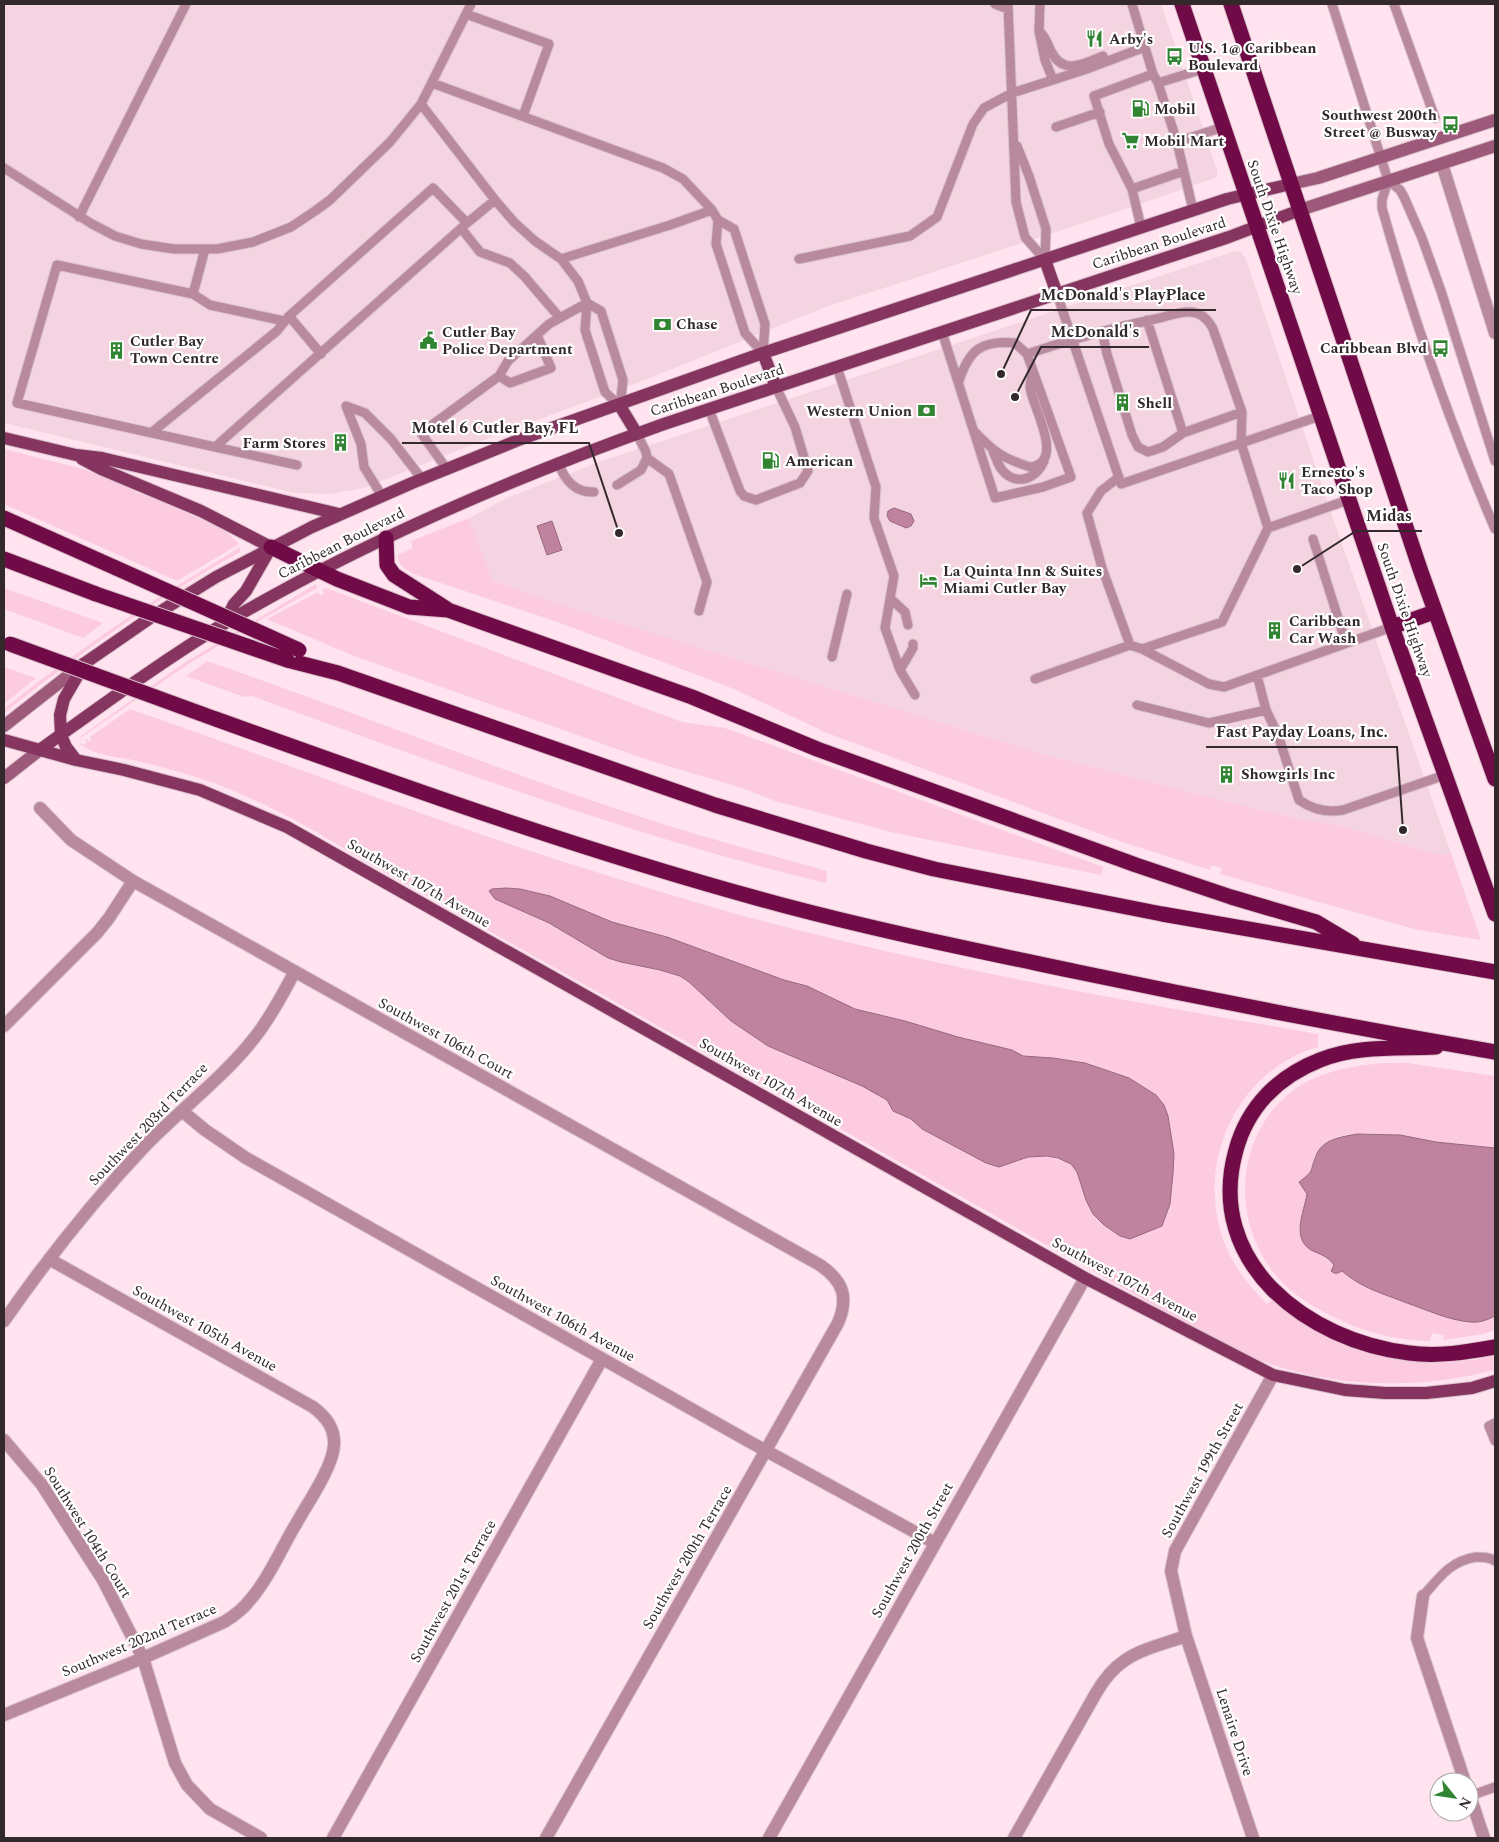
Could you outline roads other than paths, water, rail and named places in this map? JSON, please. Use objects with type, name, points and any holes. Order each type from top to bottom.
[{"type":"highway","name":"South Dixie Highway","points":[[1182,4],[1348,500],[1495,914]]},
{"type":"highway","name":"South Dixie Highway","points":[[1231,4],[1434,612],[1495,779]]},
{"type":"highway","points":[[4,518],[300,650],[338,673]]},
{"type":"highway","points":[[386,538],[388,565],[394,575],[448,610],[692,697],[817,749],[1126,862],[1231,897],[1316,922],[1363,950]]},
{"type":"highway","points":[[271,547],[347,583],[409,607],[448,610]]},
{"type":"highway","points":[[4,559],[96,594],[288,660],[338,673],[715,805],[866,851],[1021,887],[1363,950],[1495,972]]},
{"type":"highway","points":[[1392,627],[1434,612]]},
{"type":"highway","points":[[6,643],[396,784],[638,864],[789,907],[897,934],[1166,990],[1495,1052]]},
{"type":"highway","points":[[1461,1046],[1379,1049],[1345,1053],[1311,1064],[1280,1082],[1262,1099],[1242,1133],[1231,1172],[1230,1204],[1235,1229],[1240,1242],[1247,1257],[1265,1282],[1302,1314],[1331,1330],[1378,1348],[1411,1353],[1442,1355],[1495,1347]]},
{"type":"main road","name":"Caribbean Boulevard","points":[[85,662],[177,601],[271,547],[339,514],[446,468],[762,353],[1193,210],[1245,194],[1291,184]]},
{"type":"main road","name":"Caribbean Boulevard","points":[[42,749],[166,662],[224,624],[320,571],[469,499],[558,462],[637,434],[1057,294],[1300,210]]},
{"type":"main road","points":[[1045,260],[1057,294]]},
{"type":"main road","points":[[762,353],[776,387]]},
{"type":"main road","points":[[620,406],[637,434]]},
{"type":"main road","points":[[4,438],[76,455],[102,458],[339,514]]},
{"type":"main road","points":[[76,455],[101,469],[202,511],[271,547],[246,591],[234,604],[224,624]]},
{"type":"main road","points":[[76,760],[66,747],[61,735],[62,707],[85,662]]},
{"type":"main road","name":"Southwest 107th Avenue","points":[[4,740],[76,760],[124,770],[200,790],[287,827],[1085,1278],[1273,1375],[1345,1390],[1385,1393],[1426,1393],[1454,1390],[1472,1388],[1495,1381]]},
{"type":"street","name":"Caribbean Boulevard","points":[[1291,184],[1318,178],[1495,120]]},
{"type":"street","name":"Caribbean Boulevard","points":[[1300,210],[1495,146]]},
{"type":"street","points":[[1442,164],[1495,333]]},
{"type":"street","name":"Caribbean Boulevard","points":[[4,726],[85,662]]},
{"type":"street","name":"Caribbean Boulevard","points":[[4,778],[42,749]]},
{"type":"street","name":"Southwest 106th Court","points":[[40,808],[71,840],[133,881],[820,1265],[837,1280],[842,1288]]},
{"type":"street","points":[[4,1026],[97,933],[110,918],[133,881]]},
{"type":"street","name":"Southwest 203rd Terrace","points":[[4,1321],[49,1259],[115,1180],[148,1144],[255,1038],[280,1000],[294,972]]},
{"type":"street","name":"Southwest 106th Avenue","points":[[182,1111],[205,1130],[246,1158],[766,1451],[934,1543]]},
{"type":"street","name":"Southwest 105th Avenue","points":[[49,1259],[313,1407],[328,1421],[334,1437]]},
{"type":"street","name":"Southwest 200th Street","points":[[769,1838],[1085,1278]]},
{"type":"street","name":"Southwest 200th Terrace","points":[[546,1838],[838,1323],[844,1305],[842,1288]]},
{"type":"street","name":"Southwest 201st Terrace","points":[[333,1838],[602,1359]]},
{"type":"street","name":"Southwest 199th Street","points":[[1186,1636],[1172,1578],[1172,1563],[1175,1552],[1273,1375]]},
{"type":"street","name":"Southwest 202nd Terrace","points":[[4,1715],[143,1658],[224,1622],[233,1616],[250,1600],[269,1572],[329,1465],[333,1452],[334,1437]]},
{"type":"street","name":"Southwest 104th Court","points":[[4,1440],[42,1485],[98,1572],[143,1658],[175,1763],[187,1785],[210,1809],[261,1838]]},
{"type":"street","points":[[1423,1596],[1418,1638],[1462,1772]]},
{"type":"street","points":[[1014,1838],[1096,1693],[1109,1674],[1124,1660],[1186,1636]]},
{"type":"street","name":"Lenaire Drive","points":[[1186,1636],[1253,1838]]},
{"type":"street","points":[[1479,1822],[1484,1838]]},
{"type":"lane","points":[[80,217],[186,4]]},
{"type":"lane","points":[[4,168],[80,217],[116,236],[141,244],[174,249],[218,249],[253,242],[291,227],[315,212],[390,142],[421,104],[471,4]]},
{"type":"lane","points":[[995,4],[1008,6],[1016,202],[1025,237],[1045,260]]},
{"type":"lane","points":[[1040,4],[1039,31],[1045,60],[1053,80]]},
{"type":"lane","points":[[1132,4],[1153,74],[1158,83],[1177,142],[1193,210]]},
{"type":"lane","points":[[1332,4],[1388,180],[1400,190],[1422,238],[1456,337],[1495,461]]},
{"type":"lane","points":[[1394,4],[1434,118]]},
{"type":"lane","points":[[466,14],[549,44],[523,116]]},
{"type":"lane","points":[[1039,31],[1046,37],[1054,56],[1059,62],[1068,66],[1077,66],[1120,50],[1130,53]]},
{"type":"lane","points":[[799,259],[910,236],[937,217],[973,124],[984,108],[1012,93],[1145,47]]},
{"type":"lane","points":[[1158,83],[1203,69]]},
{"type":"lane","points":[[1141,227],[1132,189],[1109,144],[1094,96],[1153,74]]},
{"type":"lane","points":[[432,82],[673,173],[692,187],[718,220],[734,229],[766,324],[762,353]]},
{"type":"lane","points":[[421,104],[495,200],[522,230],[561,259],[578,281],[587,303],[585,330],[605,392],[620,406]]},
{"type":"lane","points":[[1056,127],[1100,112]]},
{"type":"lane","points":[[1177,142],[1223,128]]},
{"type":"lane","points":[[1014,142],[1029,176],[1046,229],[1045,260]]},
{"type":"lane","points":[[1132,189],[1184,171]]},
{"type":"lane","points":[[1388,180],[1382,200],[1382,208],[1402,278],[1449,416],[1495,529]]},
{"type":"lane","points":[[151,433],[277,331],[286,318],[433,188],[464,225],[480,252],[510,263],[524,276],[560,318]]},
{"type":"lane","points":[[215,447],[464,225],[495,200]]},
{"type":"lane","points":[[561,259],[712,210]]},
{"type":"lane","points":[[718,220],[716,244],[745,333],[762,353]]},
{"type":"lane","points":[[193,294],[205,249]]},
{"type":"lane","points":[[297,465],[17,403],[58,265],[193,294],[210,305],[286,318],[321,354]]},
{"type":"lane","points":[[1057,294],[1122,484],[1320,416]]},
{"type":"lane","points":[[446,468],[421,433],[499,376],[508,361],[549,324],[587,303]]},
{"type":"lane","points":[[587,303],[601,311],[624,380],[620,406]]},
{"type":"lane","points":[[1028,354],[1102,331],[1188,312],[1204,316],[1210,322],[1242,412],[1241,443],[1268,528],[1222,622],[1142,649]]},
{"type":"lane","points":[[1147,320],[1184,433]]},
{"type":"lane","points":[[1102,331],[1106,354],[1132,435],[1138,447],[1148,452],[1163,447],[1184,433],[1242,412]]},
{"type":"lane","points":[[942,332],[996,498],[1042,487],[1071,477],[1028,354],[1015,343],[1005,342],[974,351],[968,357],[959,382]]},
{"type":"lane","points":[[499,376],[510,383],[551,368],[537,335]]},
{"type":"lane","points":[[837,367],[876,487],[874,518],[894,576],[885,628],[900,670],[915,695]]},
{"type":"lane","points":[[973,429],[993,452],[999,466],[1011,478],[1027,479],[1037,472],[1044,462],[1047,442],[1030,387],[1033,368]]},
{"type":"lane","points":[[709,409],[740,491],[744,496],[756,500],[800,482],[808,471],[795,427],[776,387]]},
{"type":"lane","points":[[382,496],[364,467],[361,444],[346,406],[365,413],[391,439],[422,478]]},
{"type":"lane","points":[[637,434],[648,458],[669,474],[706,582],[699,611]]},
{"type":"lane","points":[[993,452],[1030,467],[1036,465],[1045,455]]},
{"type":"lane","points":[[617,485],[641,470],[648,458]]},
{"type":"lane","points":[[558,462],[562,474],[568,482],[578,489],[594,492]]},
{"type":"lane","points":[[1119,477],[1101,491],[1087,513],[1102,568],[1130,645]]},
{"type":"lane","points":[[1268,528],[1348,500]]},
{"type":"lane","points":[[1313,539],[1346,643]]},
{"type":"lane","points":[[832,656],[848,594]]},
{"type":"lane","points":[[890,598],[905,612],[908,625]]},
{"type":"lane","points":[[1035,679],[1130,645],[1142,649],[1214,685],[1229,686],[1392,627]]},
{"type":"lane","points":[[900,670],[913,648],[913,644]]},
{"type":"lane","points":[[1257,675],[1266,710],[1278,735],[1299,800],[1307,806],[1333,812],[1343,810],[1445,775]]},
{"type":"lane","points":[[1137,704],[1209,723],[1266,710]]},
{"type":"lane","points":[[1495,1424],[1489,1426],[1495,1441]]},
{"type":"lane","points":[[1423,1596],[1445,1571],[1463,1559],[1479,1557],[1495,1560]]},
{"type":"lane","points":[[1479,1791],[1495,1787]]},
{"type":"place","name":"Arby's","points":[[1095,39]]},
{"type":"place","name":"U.S. 1@ Caribbean Boulevard","points":[[1174,57]]},
{"type":"place","name":"Mobil","points":[[1140,109]]},
{"type":"place","name":"Southwest 200th Street @ Busway","points":[[1451,124]]},
{"type":"place","name":"Mobil Mart","points":[[1130,141]]},
{"type":"place","name":"Chase","points":[[662,324]]},
{"type":"place","name":"Cutler Bay Police Department","points":[[428,341]]},
{"type":"place","name":"Caribbean Blvd","points":[[1441,348]]},
{"type":"place","name":"Cutler Bay Town Centre","points":[[116,350]]},
{"type":"place","name":"McDonald's PlayPlace","points":[[1001,374]]},
{"type":"place","name":"McDonald's","points":[[1015,397]]},
{"type":"place","name":"Shell","points":[[1123,403]]},
{"type":"place","name":"Western Union","points":[[926,411]]},
{"type":"place","name":"Farm Stores","points":[[340,443]]},
{"type":"place","name":"American","points":[[771,461]]},
{"type":"place","name":"Ernesto's Taco Shop","points":[[1287,481]]},
{"type":"place","name":"Motel 6 Cutler Bay, FL","points":[[619,533]]},
{"type":"place","name":"Midas","points":[[1297,569]]},
{"type":"place","name":"La Quinta Inn & Suites Miami Cutler Bay","points":[[929,580]]},
{"type":"place","name":"Caribbean Car Wash","points":[[1275,630]]},
{"type":"place","name":"Showgirls Inc","points":[[1227,774]]},
{"type":"place","name":"Fast Payday Loans, Inc.","points":[[1403,830]]}]
